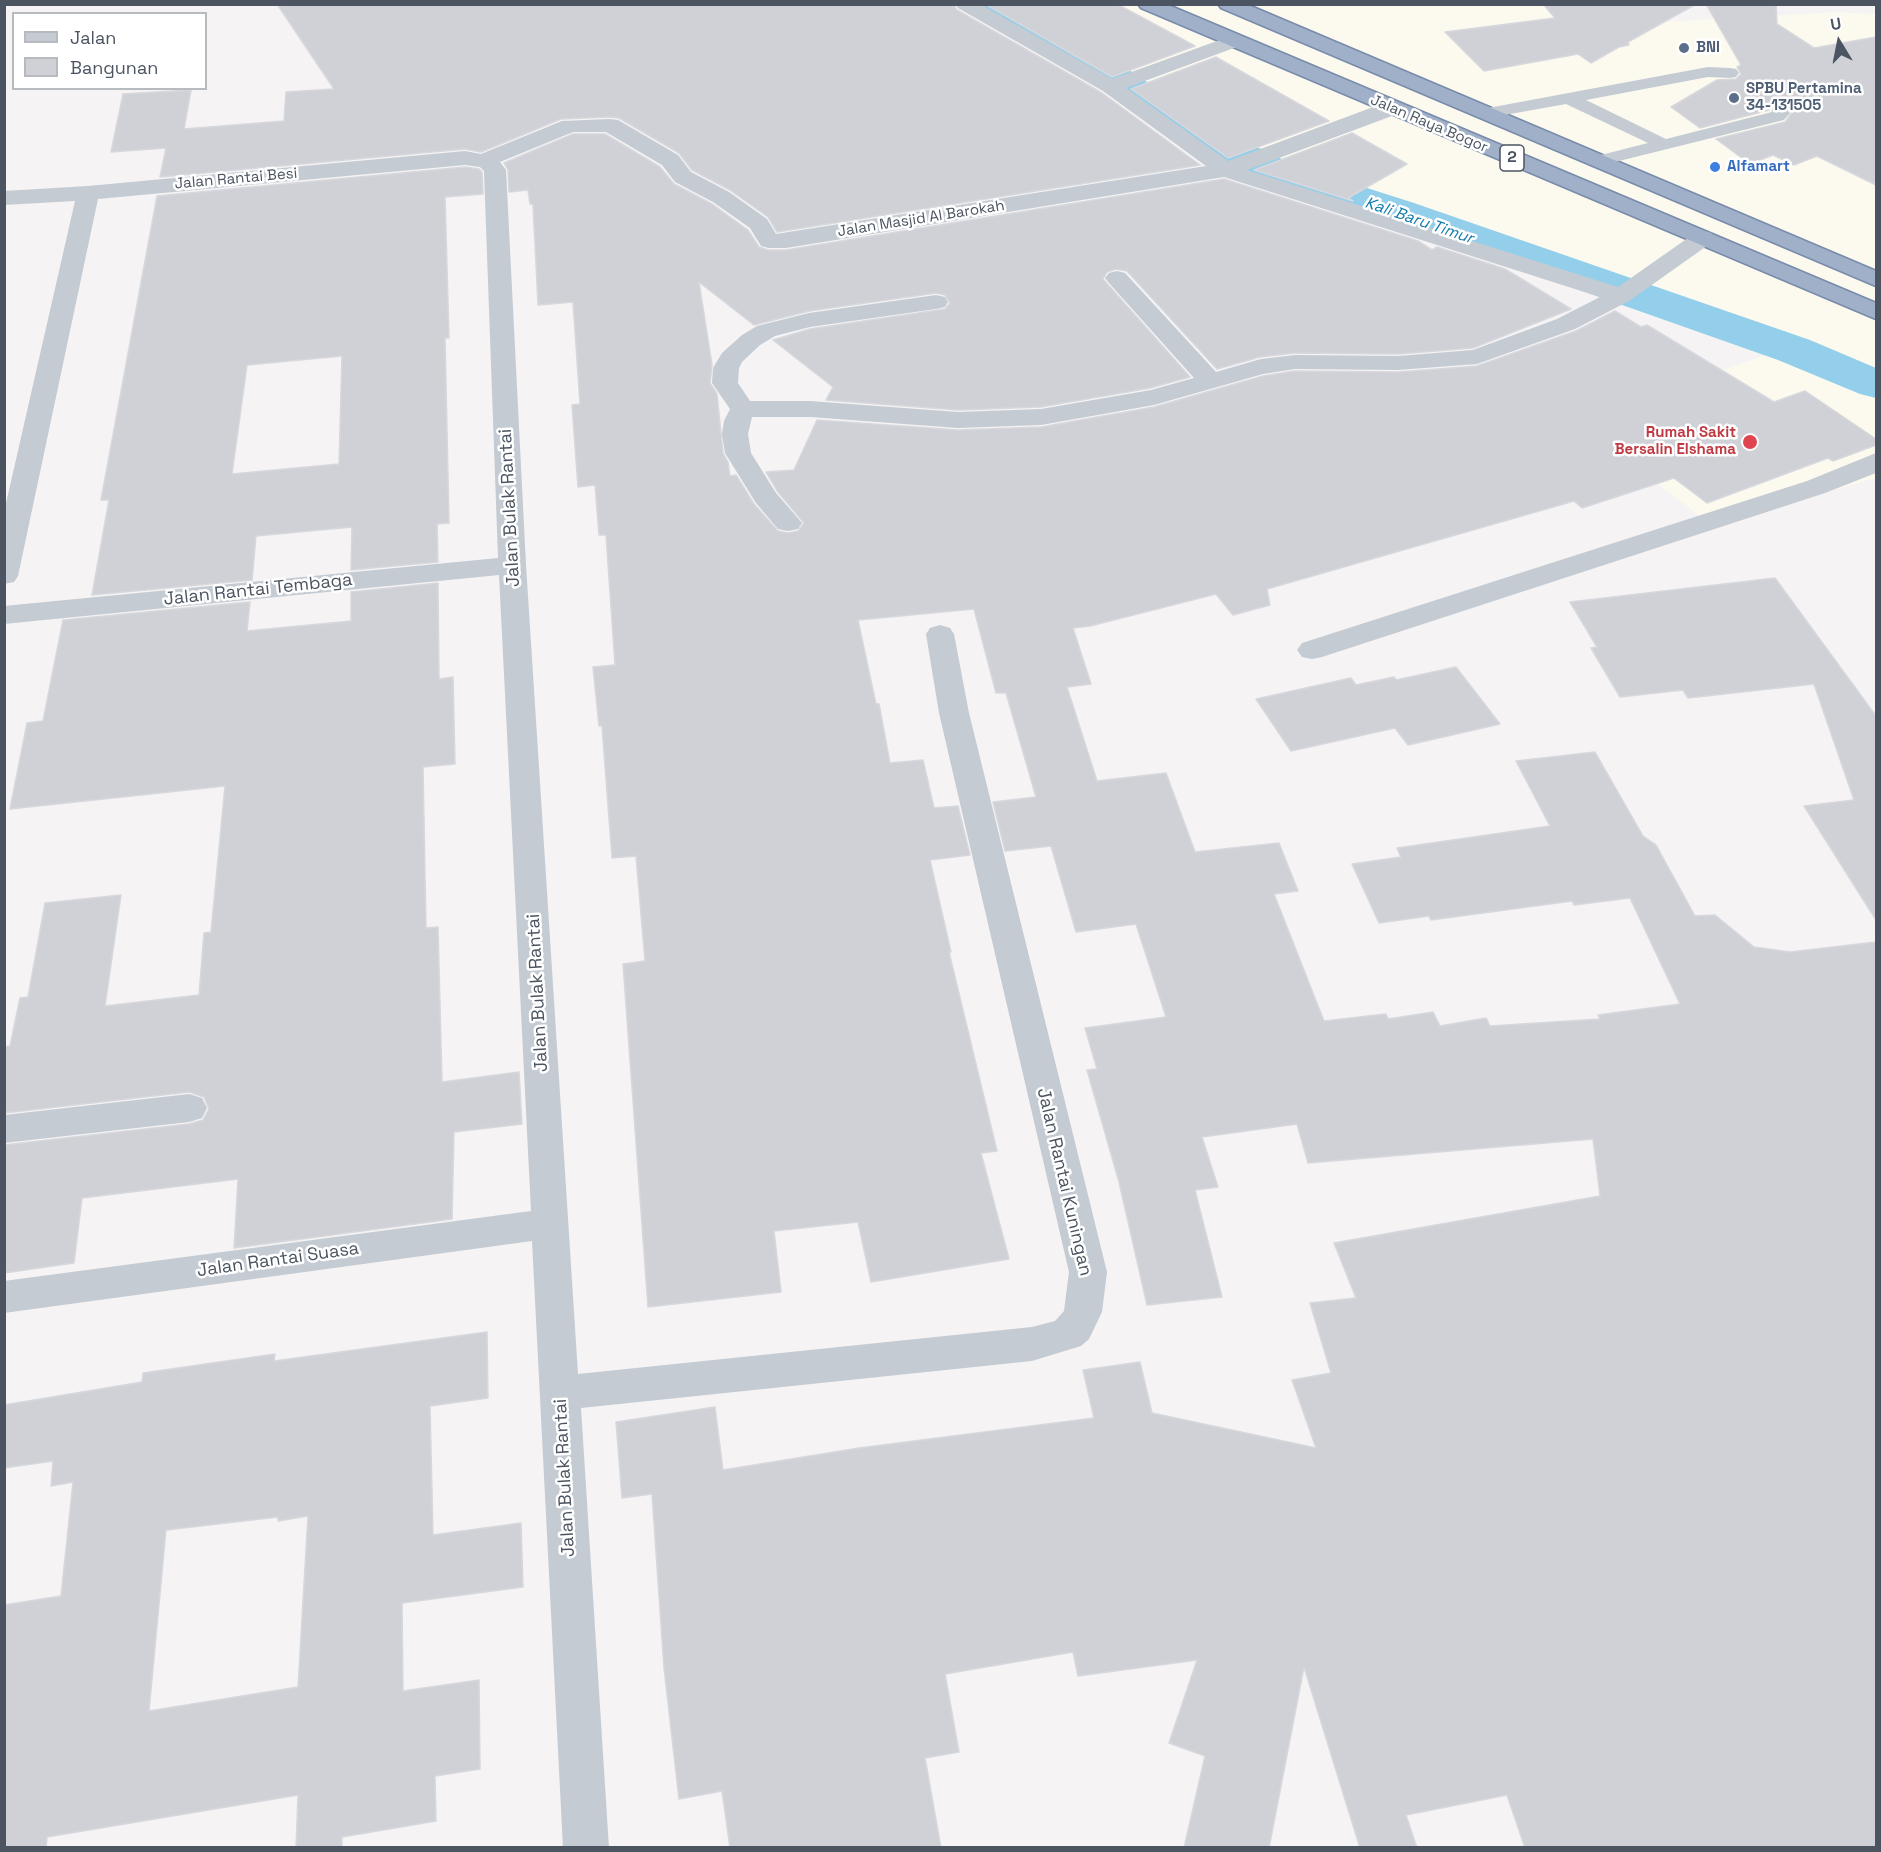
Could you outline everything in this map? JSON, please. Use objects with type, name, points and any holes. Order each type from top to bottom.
[{"type":"highway","name":"Jalan Raya Bogor","points":[[1148,4],[1876,312]]},
{"type":"highway","name":"Jalan Raya Bogor","points":[[1228,4],[1876,279]]},
{"type":"street","points":[[965,4],[1119,84],[1231,168],[1623,295]]},
{"type":"street","points":[[1119,84],[1235,42]]},
{"type":"street","name":"Jalan Masjid Al Barokah","points":[[476,159],[570,126],[610,125],[670,160],[683,177],[721,197],[759,224],[769,241],[786,241],[1231,168],[1392,108]]},
{"type":"street","name":"Jalan Rantai Besi","points":[[4,198],[88,193],[476,159]]},
{"type":"street","name":"Jalan Bulak Rantai","points":[[476,159],[491,164],[495,170],[512,565],[586,1848]]},
{"type":"street","points":[[4,576],[88,193]]},
{"type":"street","points":[[743,409],[810,410],[958,420],[1006,420],[1041,417],[1154,397],[1261,367],[1295,362],[1398,363],[1477,357],[1566,324],[1623,295],[1703,238]]},
{"type":"street","points":[[1117,278],[1210,380]]},
{"type":"street","points":[[743,409],[725,383],[726,368],[731,358],[751,340],[766,332],[809,320],[936,302]]},
{"type":"street","points":[[743,409],[737,421],[735,434],[738,453],[765,497],[788,523]]},
{"type":"street","points":[[1312,650],[1816,487],[1866,468],[1876,461]]},
{"type":"street","name":"Jalan Rantai Tembaga","points":[[4,615],[512,565]]},
{"type":"street","name":"Jalan Rantai Kuningan","points":[[560,1393],[1032,1344],[1067,1334],[1075,1327],[1083,1312],[1088,1272],[954,713],[940,634]]},
{"type":"street","points":[[4,1129],[189,1107]]},
{"type":"street","name":"Jalan Rantai Suasa","points":[[4,1297],[551,1223]]},
{"type":"lane","points":[[1488,113],[1708,72],[1730,73]]},
{"type":"lane","points":[[1568,98],[1665,145]]},
{"type":"lane","points":[[1599,162],[1778,116],[1781,113],[1780,105]]},
{"type":"shaded area","points":[[1616,4],[1646,23],[1836,12],[1876,14],[1876,478],[1710,524],[1579,422],[1779,350],[1260,165],[1137,77],[984,5]]},
{"type":"building","points":[[277,4],[953,4],[957,10],[1102,93],[1200,165],[777,232],[768,217],[730,190],[692,170],[679,153],[619,118],[561,119],[481,152],[465,149],[160,177],[166,148],[111,152],[123,94],[191,90],[184,129],[284,121],[286,92],[334,89]]},
{"type":"building","points":[[985,4],[1117,4],[1195,46],[1112,77]]},
{"type":"building","points":[[1543,4],[1696,4],[1628,42],[1629,45],[1619,47],[1591,63],[1578,54],[1484,71],[1445,32],[1555,18]]},
{"type":"building","points":[[1706,4],[1776,4],[1777,24],[1814,48],[1876,37],[1876,185],[1817,156],[1794,165],[1773,155],[1750,164],[1716,139],[1785,122],[1792,112],[1786,99],[1772,100],[1769,110],[1700,128],[1671,107],[1717,80],[1736,79],[1741,74],[1737,67],[1741,65]]},
{"type":"building","points":[[1216,57],[1329,121],[1228,158],[1131,89]]},
{"type":"building","points":[[1352,133],[1407,164],[1348,198],[1353,201],[1254,170]]},
{"type":"building","points":[[573,134],[605,134],[660,167],[674,184],[712,204],[748,230],[759,247],[768,250],[786,250],[1224,179],[1418,241],[1432,250],[1437,247],[1505,269],[1571,309],[1473,348],[1398,354],[1295,353],[1260,357],[1217,369],[1127,271],[1116,269],[1107,272],[1103,279],[1190,377],[1150,388],[1041,407],[958,410],[826,400],[833,387],[773,340],[810,329],[945,309],[950,303],[945,295],[936,293],[809,311],[754,325],[699,282],[712,365],[710,383],[717,394],[723,453],[728,462],[730,476],[736,475],[754,504],[778,531],[788,533],[798,531],[804,523],[778,492],[766,472],[794,470],[817,420],[958,430],[1041,427],[1154,407],[1263,376],[1295,371],[1398,372],[1477,366],[1576,331],[1615,311],[1641,327],[1647,325],[1774,402],[1805,391],[1876,439],[1876,445],[1833,461],[1828,458],[1707,503],[1674,478],[1582,508],[1574,501],[1267,589],[1270,605],[1233,615],[1216,594],[1090,626],[1073,628],[1091,684],[1067,687],[1097,781],[1166,773],[1195,852],[1279,843],[1298,891],[1274,894],[1324,1021],[1386,1014],[1388,1019],[1433,1012],[1440,1026],[1486,1018],[1490,1026],[1600,1019],[1598,1015],[1680,1004],[1630,898],[1574,905],[1572,901],[1431,920],[1429,916],[1379,923],[1352,864],[1401,857],[1397,848],[1550,826],[1516,761],[1595,752],[1643,836],[1656,845],[1695,916],[1715,915],[1754,947],[1790,952],[1876,942],[1876,1848],[1525,1848],[1507,1795],[1406,1815],[1417,1848],[1360,1848],[1304,1667],[1269,1848],[1184,1848],[1205,1756],[1169,1743],[1197,1660],[1078,1676],[1073,1652],[945,1674],[959,1752],[925,1758],[941,1848],[730,1848],[722,1791],[679,1799],[664,1668],[652,1494],[622,1498],[616,1422],[715,1407],[723,1470],[859,1448],[1094,1418],[1083,1370],[1140,1362],[1152,1413],[1316,1448],[1292,1380],[1331,1373],[1310,1303],[1356,1298],[1334,1243],[1600,1196],[1593,1139],[1308,1163],[1297,1124],[1202,1137],[1218,1187],[1195,1190],[1222,1297],[1147,1305],[1119,1182],[1087,1070],[1097,1069],[1085,1028],[1166,1017],[1136,924],[1076,932],[1051,846],[1005,851],[993,802],[1036,797],[1006,693],[996,693],[974,609],[858,620],[876,704],[879,704],[890,763],[923,760],[934,808],[958,806],[970,855],[930,860],[951,952],[949,952],[997,1151],[981,1153],[1009,1259],[871,1282],[858,1222],[774,1231],[781,1292],[648,1307],[623,964],[645,961],[636,856],[612,858],[602,726],[599,726],[593,667],[615,665],[606,535],[599,535],[595,485],[578,487],[572,405],[580,404],[573,302],[538,305],[533,204],[530,204],[528,190],[509,192],[508,170],[504,163]]},
{"type":"building","points":[[465,167],[479,169],[482,172],[483,194],[445,197],[449,338],[445,338],[449,523],[437,524],[438,562],[351,570],[352,527],[256,536],[252,580],[92,595],[109,500],[101,500],[157,196]],"holes":[[[342,356],[339,464],[232,474],[247,365]]]},
{"type":"building","points":[[1775,578],[1876,716],[1876,920],[1804,806],[1854,800],[1814,684],[1688,698],[1683,690],[1620,697],[1591,648],[1597,647],[1570,602]]},
{"type":"building","points":[[438,583],[439,679],[453,677],[455,764],[423,767],[426,928],[438,927],[442,1082],[519,1072],[522,1124],[454,1132],[452,1219],[234,1248],[238,1179],[82,1198],[74,1263],[4,1273],[4,1145],[189,1124],[203,1120],[209,1109],[204,1097],[189,1092],[4,1113],[4,1047],[10,1046],[20,998],[28,997],[45,903],[121,895],[105,1006],[199,995],[204,933],[211,932],[225,786],[10,809],[27,723],[43,721],[63,620],[250,602],[247,631],[351,621],[351,592]]},
{"type":"building","points":[[1456,667],[1500,724],[1408,745],[1395,728],[1291,751],[1256,699],[1351,678],[1356,685],[1394,677],[1396,680]]},
{"type":"building","points":[[487,1332],[488,1398],[430,1406],[433,1535],[521,1523],[523,1587],[402,1603],[403,1691],[479,1680],[480,1769],[435,1776],[436,1821],[342,1837],[342,1848],[296,1848],[298,1795],[47,1837],[46,1848],[4,1848],[4,1605],[61,1596],[73,1482],[51,1486],[53,1461],[4,1468],[4,1405],[142,1382],[143,1373],[275,1354],[274,1361]],"holes":[[[308,1516],[298,1687],[149,1711],[166,1530],[278,1517],[278,1521]]]},
{"type":"waterway","name":"Kali Baru Timur","points":[[988,4],[1107,72],[1196,132],[1278,173],[1399,212],[1794,350],[1876,384]]},
{"type":"place","name":"BNI","points":[[1684,48]]},
{"type":"place","name":"SPBU Pertamina 34-131505","points":[[1734,98]]},
{"type":"place","name":"Alfamart","points":[[1715,167]]},
{"type":"place","name":"Rumah Sakit Bersalin Elshama","points":[[1750,442]]}]
